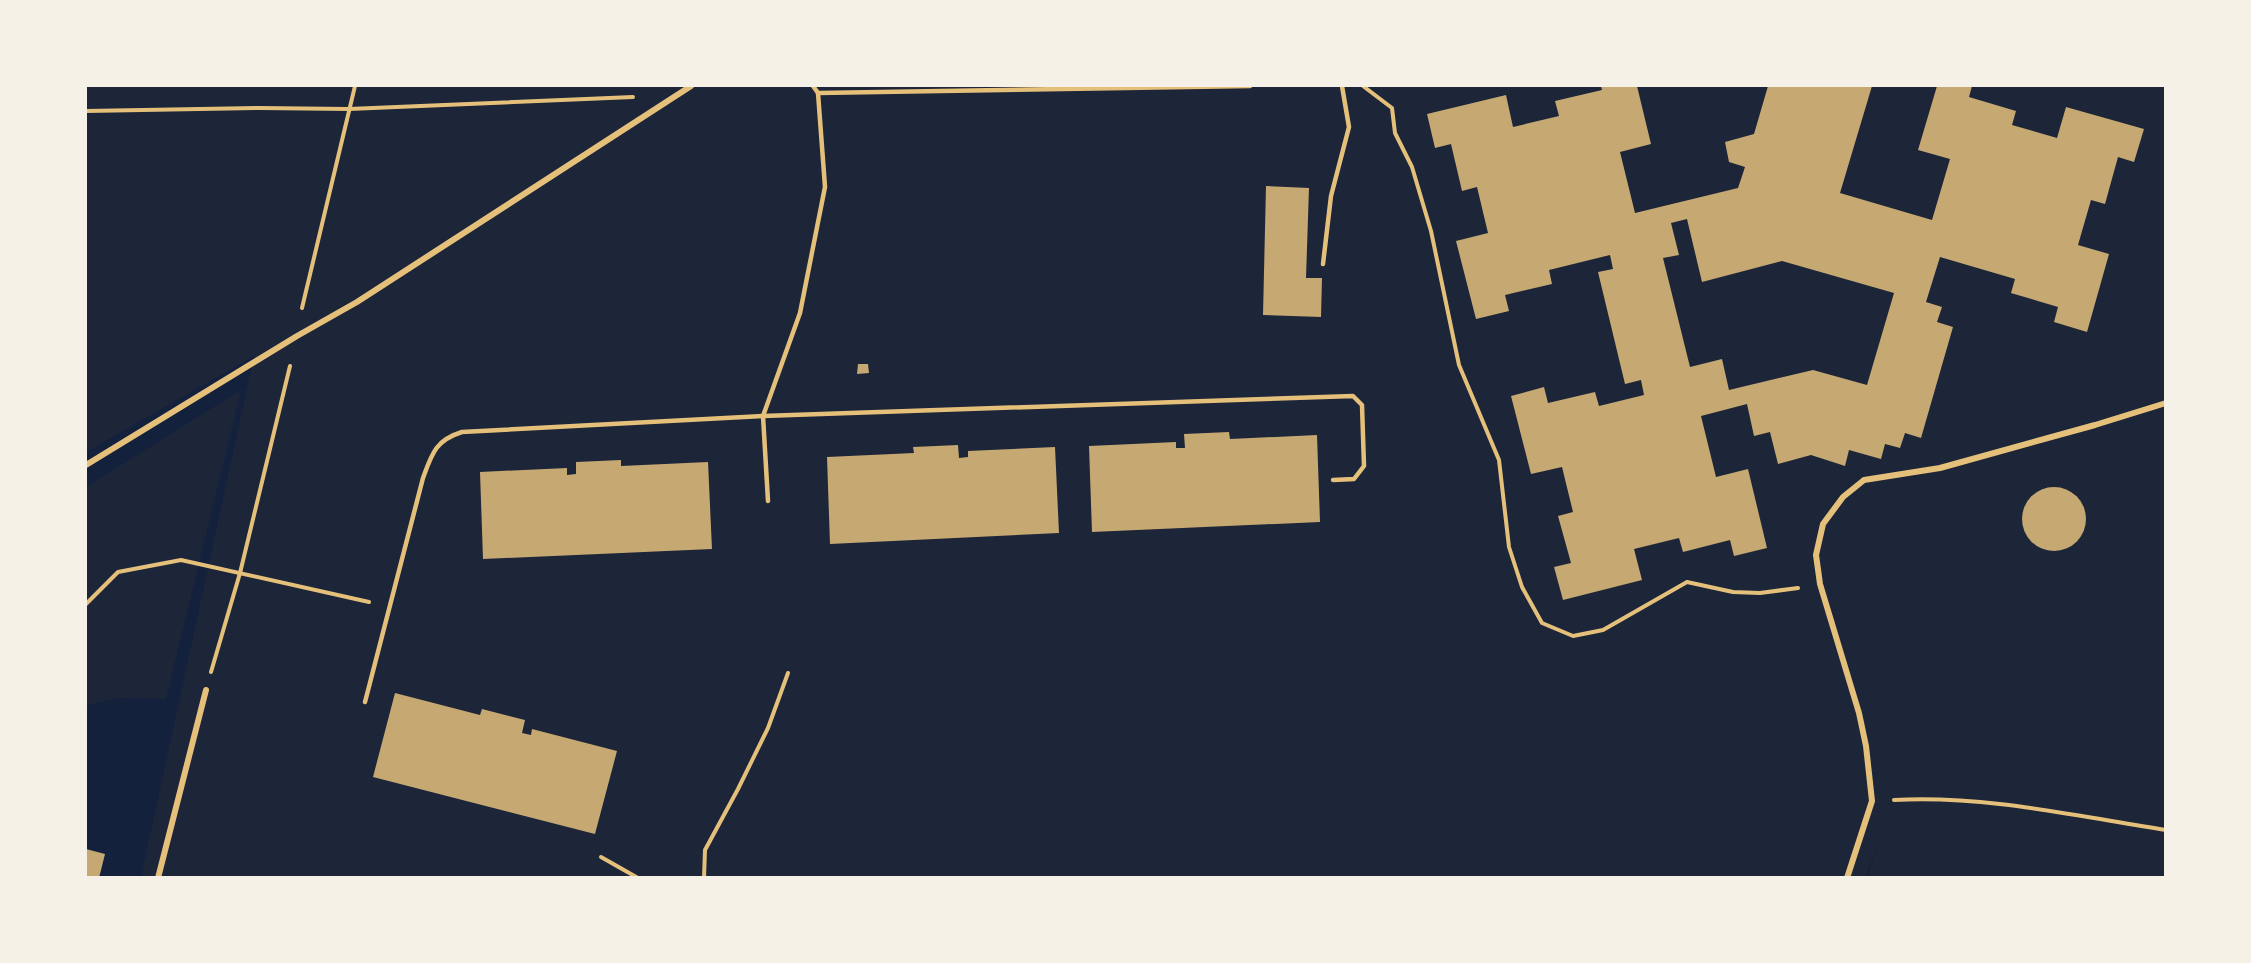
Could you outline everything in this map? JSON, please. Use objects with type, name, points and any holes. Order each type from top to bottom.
[{"type":"street","points":[[86,465],[357,302],[691,86]]},
{"type":"street","points":[[1847,878],[1872,801],[1866,746],[1859,713],[1820,584],[1816,555],[1823,524],[1843,497],[1864,480],[1940,468],[2166,403]]},
{"type":"street","points":[[158,878],[206,690]]},
{"type":"lane","points":[[768,501],[763,416],[800,313],[825,188],[818,93],[813,86]]},
{"type":"lane","points":[[818,93],[1250,86]]},
{"type":"lane","points":[[1323,264],[1331,196],[1349,127],[1342,86]]},
{"type":"lane","points":[[365,702],[423,478],[432,452],[446,437],[462,432],[763,416],[1353,396],[1362,405],[1364,465],[1354,479],[1333,480]]},
{"type":"path","points":[[206,690],[240,573],[297,336],[303,298],[355,86]]},
{"type":"path","points":[[1362,86],[1392,108],[1395,133],[1412,167],[1431,231],[1459,365],[1499,460],[1509,547],[1522,587],[1542,623],[1573,636],[1603,630],[1687,582],[1733,592],[1760,593],[1820,584]]},
{"type":"path","points":[[86,111],[349,109],[675,95]]},
{"type":"path","points":[[86,604],[118,572],[181,560],[390,607]]},
{"type":"path","points":[[704,878],[705,850],[768,728],[788,673]]},
{"type":"path","points":[[1872,801],[1919,798],[1998,804],[2166,830]]},
{"type":"path","points":[[601,856],[638,878]]},
{"type":"shaded area","points":[[86,86],[2165,86],[2165,877],[1867,877],[1879,842],[1865,878],[141,877],[254,356],[86,452]]},
{"type":"shaded area","points":[[241,390],[166,699],[122,698],[86,705],[86,487]]},
{"type":"building","points":[[1601,86],[1637,86],[1651,144],[1620,152],[1635,213],[1738,188],[1745,167],[1729,162],[1725,142],[1754,134],[1768,86],[1872,86],[1840,193],[1932,220],[1950,159],[1918,150],[1937,86],[1972,86],[1969,97],[2016,111],[2012,125],[2057,138],[2066,107],[2144,129],[2134,162],[2118,157],[2105,204],[2091,200],[2078,245],[2109,254],[2087,332],[2054,322],[2058,307],[2011,293],[2015,279],[1940,257],[1926,302],[1942,307],[1937,322],[1953,327],[1921,438],[1905,433],[1900,448],[1885,444],[1881,459],[1849,450],[1845,466],[1811,455],[1778,464],[1770,432],[1754,436],[1747,404],[1701,416],[1716,477],[1748,469],[1767,548],[1734,556],[1730,540],[1683,552],[1679,538],[1634,549],[1642,580],[1563,600],[1554,567],[1571,563],[1558,516],[1573,512],[1562,467],[1531,474],[1511,396],[1544,387],[1548,403],[1595,392],[1599,406],[1644,395],[1641,380],[1625,384],[1598,272],[1613,269],[1610,255],[1549,270],[1552,284],[1505,295],[1509,311],[1476,319],[1456,241],[1488,233],[1477,187],[1462,191],[1451,144],[1435,148],[1427,114],[1506,95],[1513,127],[1559,116],[1555,101],[1602,90]],"holes":[[[1687,219],[1702,282],[1782,261],[1894,293],[1867,385],[1813,370],[1729,390],[1722,359],[1690,367],[1663,258],[1679,255],[1671,223]]]},
{"type":"building","points":[[1266,186],[1309,188],[1306,278],[1322,278],[1321,317],[1263,315]]},
{"type":"building","points":[[858,364],[868,364],[869,373],[857,374]]},
{"type":"building","points":[[1229,432],[1230,439],[1317,435],[1320,522],[1092,532],[1089,446],[1176,442],[1176,448],[1185,448],[1184,434]]},
{"type":"building","points":[[958,445],[959,458],[968,457],[968,451],[1055,447],[1059,533],[830,544],[827,457],[914,453],[913,447]]},
{"type":"building","points":[[621,460],[621,466],[708,462],[712,549],[483,559],[480,472],[567,468],[567,475],[576,474],[576,462]]},
{"type":"building","points":[[2048,487],[2060,487],[2077,496],[2084,507],[2086,519],[2084,531],[2077,542],[2060,551],[2048,551],[2036,546],[2027,537],[2022,525],[2022,513],[2027,501],[2036,492]]},
{"type":"building","points":[[395,693],[480,715],[482,709],[525,720],[522,733],[531,735],[532,729],[617,751],[595,834],[373,777]]},
{"type":"building","points":[[86,849],[105,854],[99,878],[86,878]]}]
